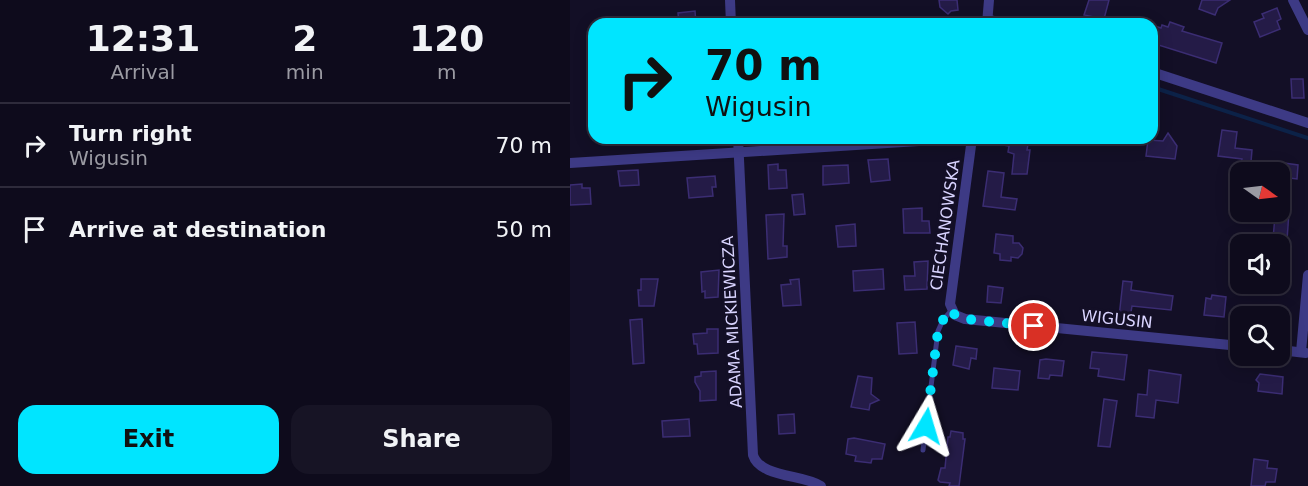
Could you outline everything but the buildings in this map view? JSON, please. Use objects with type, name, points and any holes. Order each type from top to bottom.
[{"type":"street","points":[[730,0],[731,18]]},
{"type":"street","points":[[987,18],[989,0]]},
{"type":"street","points":[[1293,0],[1308,30]]},
{"type":"street","points":[[1158,74],[1308,123]]},
{"type":"street","name":"ADAMA MICKIEWICZA","points":[[738,144],[753,455],[760,466],[821,486]]},
{"type":"street","points":[[570,163],[868,144]]},
{"type":"street","name":"CIECHANOWSKA","points":[[953,313],[950,304],[971,144]]},
{"type":"street","points":[[1304,352],[1308,274]]},
{"type":"street","name":"WIGUSIN","points":[[953,313],[965,319],[1230,345]]},
{"type":"lane","points":[[923,450],[938,331],[943,320],[953,313]]},
{"type":"waterway","points":[[1158,89],[1308,138]]},
{"type":"route","points":[[926,426],[938,331],[951,310],[955,315],[965,319],[1034,326]]}]
